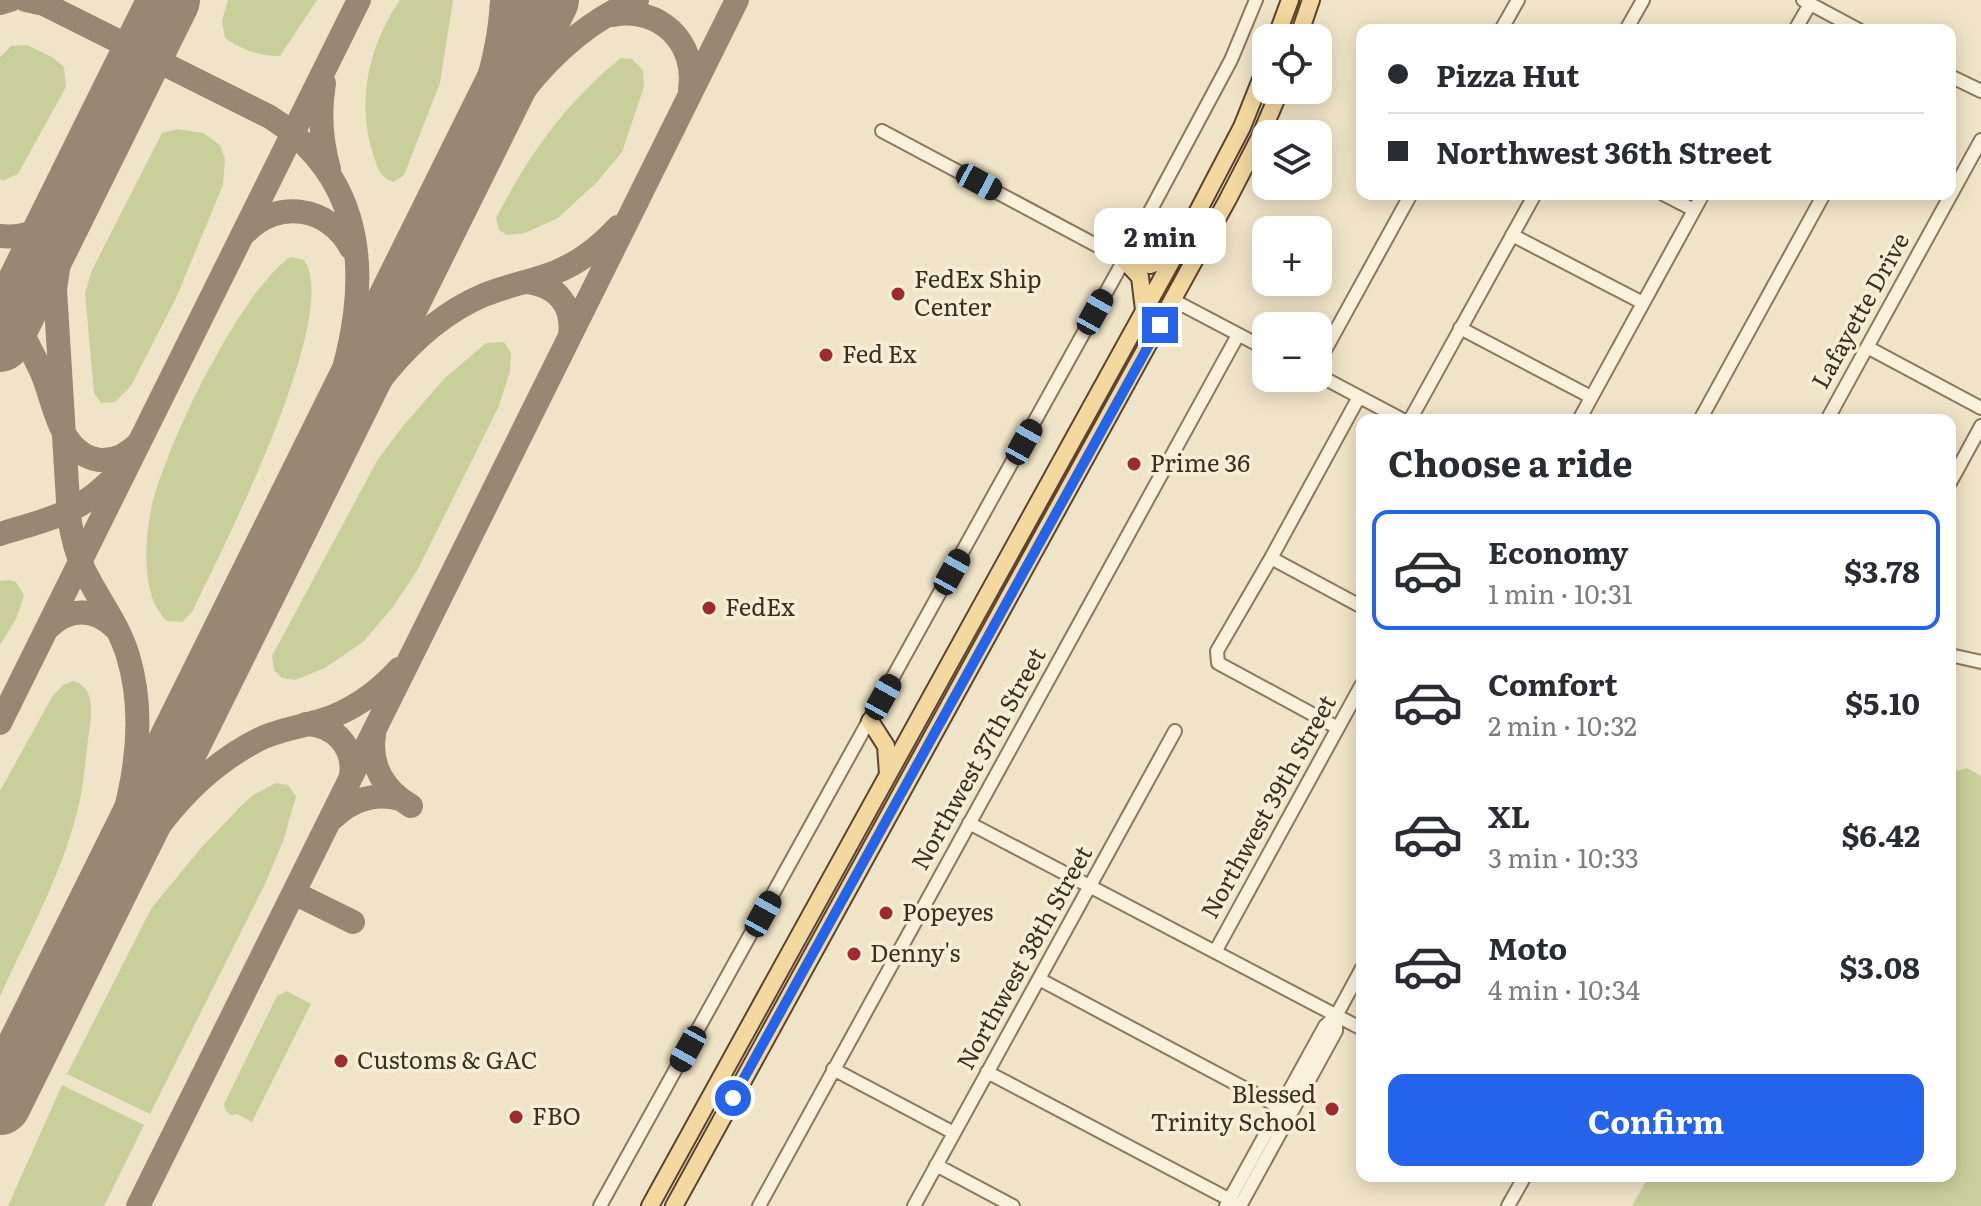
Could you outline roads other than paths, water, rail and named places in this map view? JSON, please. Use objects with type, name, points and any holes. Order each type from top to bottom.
[{"type":"main road","points":[[1281,24],[1290,0]]},
{"type":"main road","points":[[1303,24],[1311,0]]},
{"type":"main road","points":[[650,1206],[1175,255],[1252,102]]},
{"type":"main road","points":[[674,1206],[1173,300],[1260,137],[1274,104]]},
{"type":"main road","points":[[1124,260],[1150,265],[1175,255]]},
{"type":"main road","points":[[1124,260],[1140,277],[1144,310]]},
{"type":"main road","points":[[1019,537],[1037,546]]},
{"type":"main road","points":[[919,718],[920,740],[925,749]]},
{"type":"main road","points":[[870,721],[886,746],[892,768]]},
{"type":"main road","points":[[892,768],[914,751],[925,749]]},
{"type":"main road","points":[[833,874],[833,888],[839,907]]},
{"type":"main road","points":[[767,1035],[772,1003],[792,967],[790,953]]},
{"type":"main road","points":[[743,1039],[755,1032],[767,1035]]},
{"type":"street","points":[[600,1206],[1124,260],[1224,73],[1256,0]]},
{"type":"street","points":[[1504,24],[1518,0]]},
{"type":"street","points":[[1629,24],[1643,0]]},
{"type":"street","points":[[1797,24],[1806,2],[1848,24]]},
{"type":"street","points":[[1956,79],[1981,91]]},
{"type":"street","points":[[882,131],[1124,260]]},
{"type":"street","name":"Lafayette Drive","points":[[1956,185],[1981,140]]},
{"type":"street","points":[[1332,338],[1408,200]]},
{"type":"street","points":[[1413,414],[1532,200]]},
{"type":"street","points":[[1675,200],[1694,210]]},
{"type":"street","points":[[1582,414],[1700,200]]},
{"type":"street","points":[[1703,414],[1821,200]]},
{"type":"street","name":"Lafayette Drive","points":[[1830,414],[1948,200]]},
{"type":"street","points":[[1512,235],[1643,303]]},
{"type":"street","points":[[1173,300],[1252,342]]},
{"type":"street","points":[[1460,328],[1591,397]]},
{"type":"street","name":"Northwest 37th Street","points":[[759,1206],[1238,335]]},
{"type":"street","points":[[1867,347],[1981,408]]},
{"type":"street","points":[[1332,383],[1392,414]]},
{"type":"street","points":[[1338,728],[1218,663],[1217,651],[1359,397]]},
{"type":"street","points":[[1956,472],[1981,426]]},
{"type":"street","points":[[1271,558],[1356,604]]},
{"type":"street","points":[[1956,656],[1981,662]]},
{"type":"street","name":"Northwest 39th Street","points":[[1215,952],[1356,695]]},
{"type":"street","points":[[1349,708],[1356,711]]},
{"type":"street","name":"Northwest 38th Street","points":[[914,1206],[1175,731]]},
{"type":"street","points":[[969,823],[1356,1026]]},
{"type":"street","points":[[1039,979],[1286,1110]]},
{"type":"street","points":[[987,1072],[1234,1204],[1286,1110],[1325,1026],[1336,1016],[1356,979]]},
{"type":"street","points":[[833,1069],[954,1133]]},
{"type":"street","points":[[936,1165],[1013,1206]]},
{"type":"street","points":[[1508,1206],[1522,1182]]},
{"type":"place","name":"FedEx Ship Center","points":[[898,294]]},
{"type":"place","name":"Fed Ex","points":[[826,355]]},
{"type":"place","name":"Prime 36","points":[[1134,464]]},
{"type":"place","name":"FedEx","points":[[709,608]]},
{"type":"place","name":"Popeyes","points":[[886,913]]},
{"type":"place","name":"Denny's","points":[[854,954]]},
{"type":"place","name":"Customs & GAC","points":[[341,1061]]},
{"type":"place","name":"Blessed Trinity School","points":[[1332,1109]]},
{"type":"place","name":"FBO","points":[[516,1117]]}]
